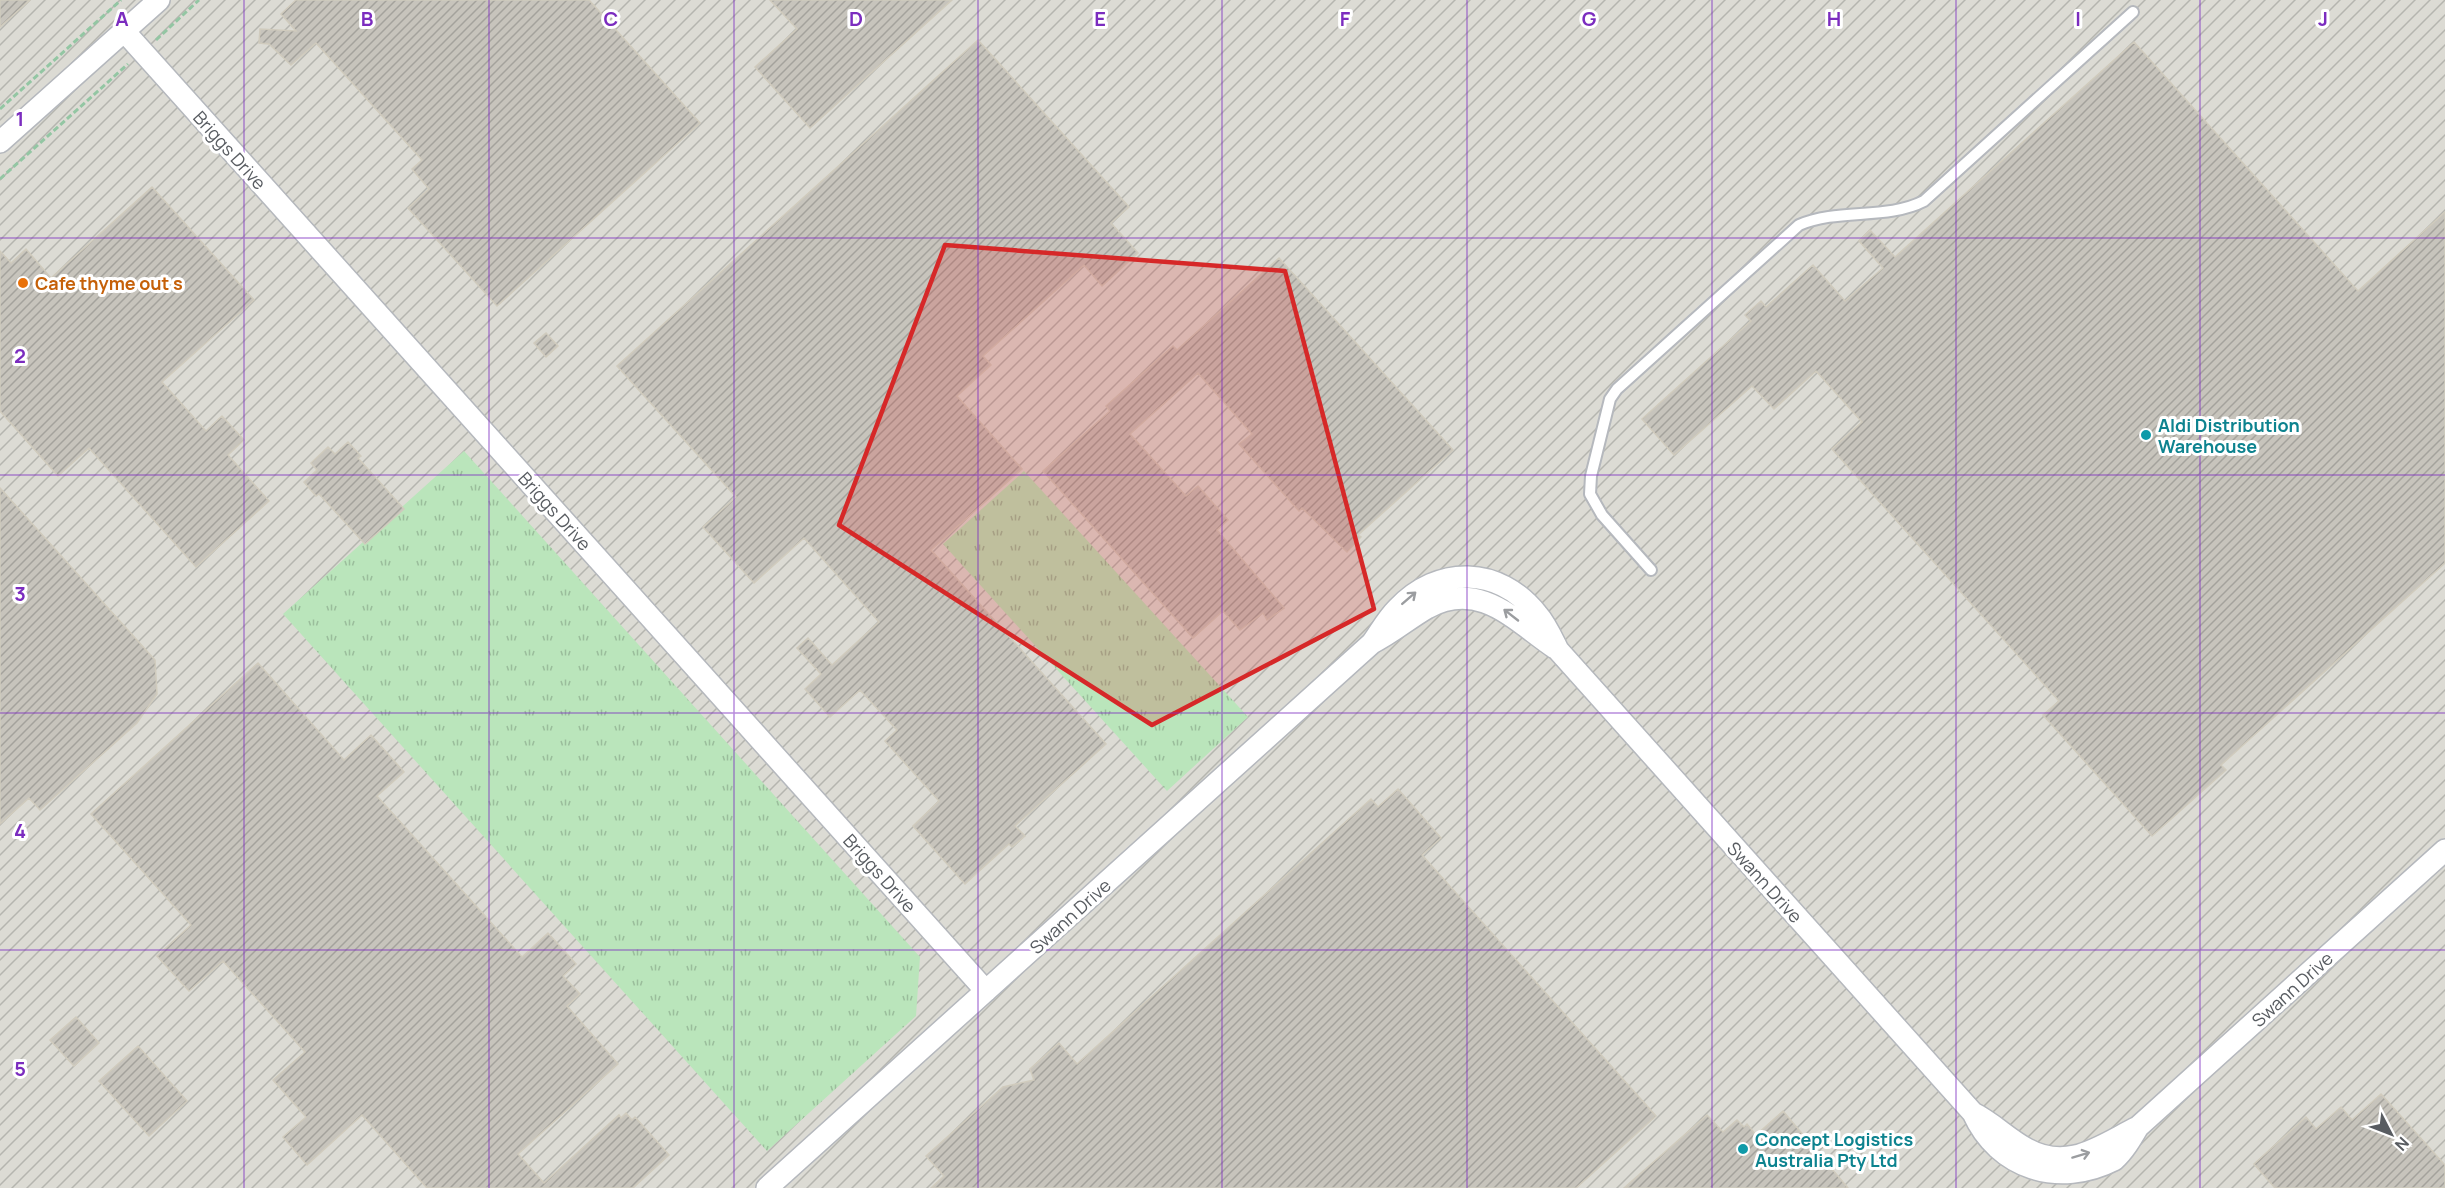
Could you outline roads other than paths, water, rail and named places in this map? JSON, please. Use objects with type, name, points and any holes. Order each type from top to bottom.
[{"type":"street","points":[[0,142],[159,0]]},
{"type":"street","name":"Briggs Drive","points":[[124,32],[986,991]]},
{"type":"street","name":"Swann Drive","points":[[766,1188],[1372,643],[1396,609],[1417,591],[1450,577],[1472,575],[1493,580],[1518,594],[1539,616],[1558,650],[1973,1113],[2035,1153],[2068,1159],[2086,1155],[2138,1127],[2445,850]]},
{"type":"street","name":"Swann Drive","points":[[1973,1113],[1987,1141],[2027,1181],[2048,1185],[2070,1181],[2096,1172],[2123,1151],[2138,1127]]},
{"type":"street","points":[[2027,1181],[2035,1153]]},
{"type":"street","points":[[2048,1185],[2056,1158]]},
{"type":"lane","points":[[1651,570],[1602,515],[1590,494],[1591,476],[1613,394],[1799,225],[1817,219],[1907,207],[1924,201],[2133,12]]},
{"type":"place","name":"Cafe thyme out s","points":[[23,283]]},
{"type":"place","name":"Aldi Distribution Warehouse","points":[[2146,435]]},
{"type":"place","name":"Concept Logistics Australia Pty Ltd","points":[[1743,1149]]}]
